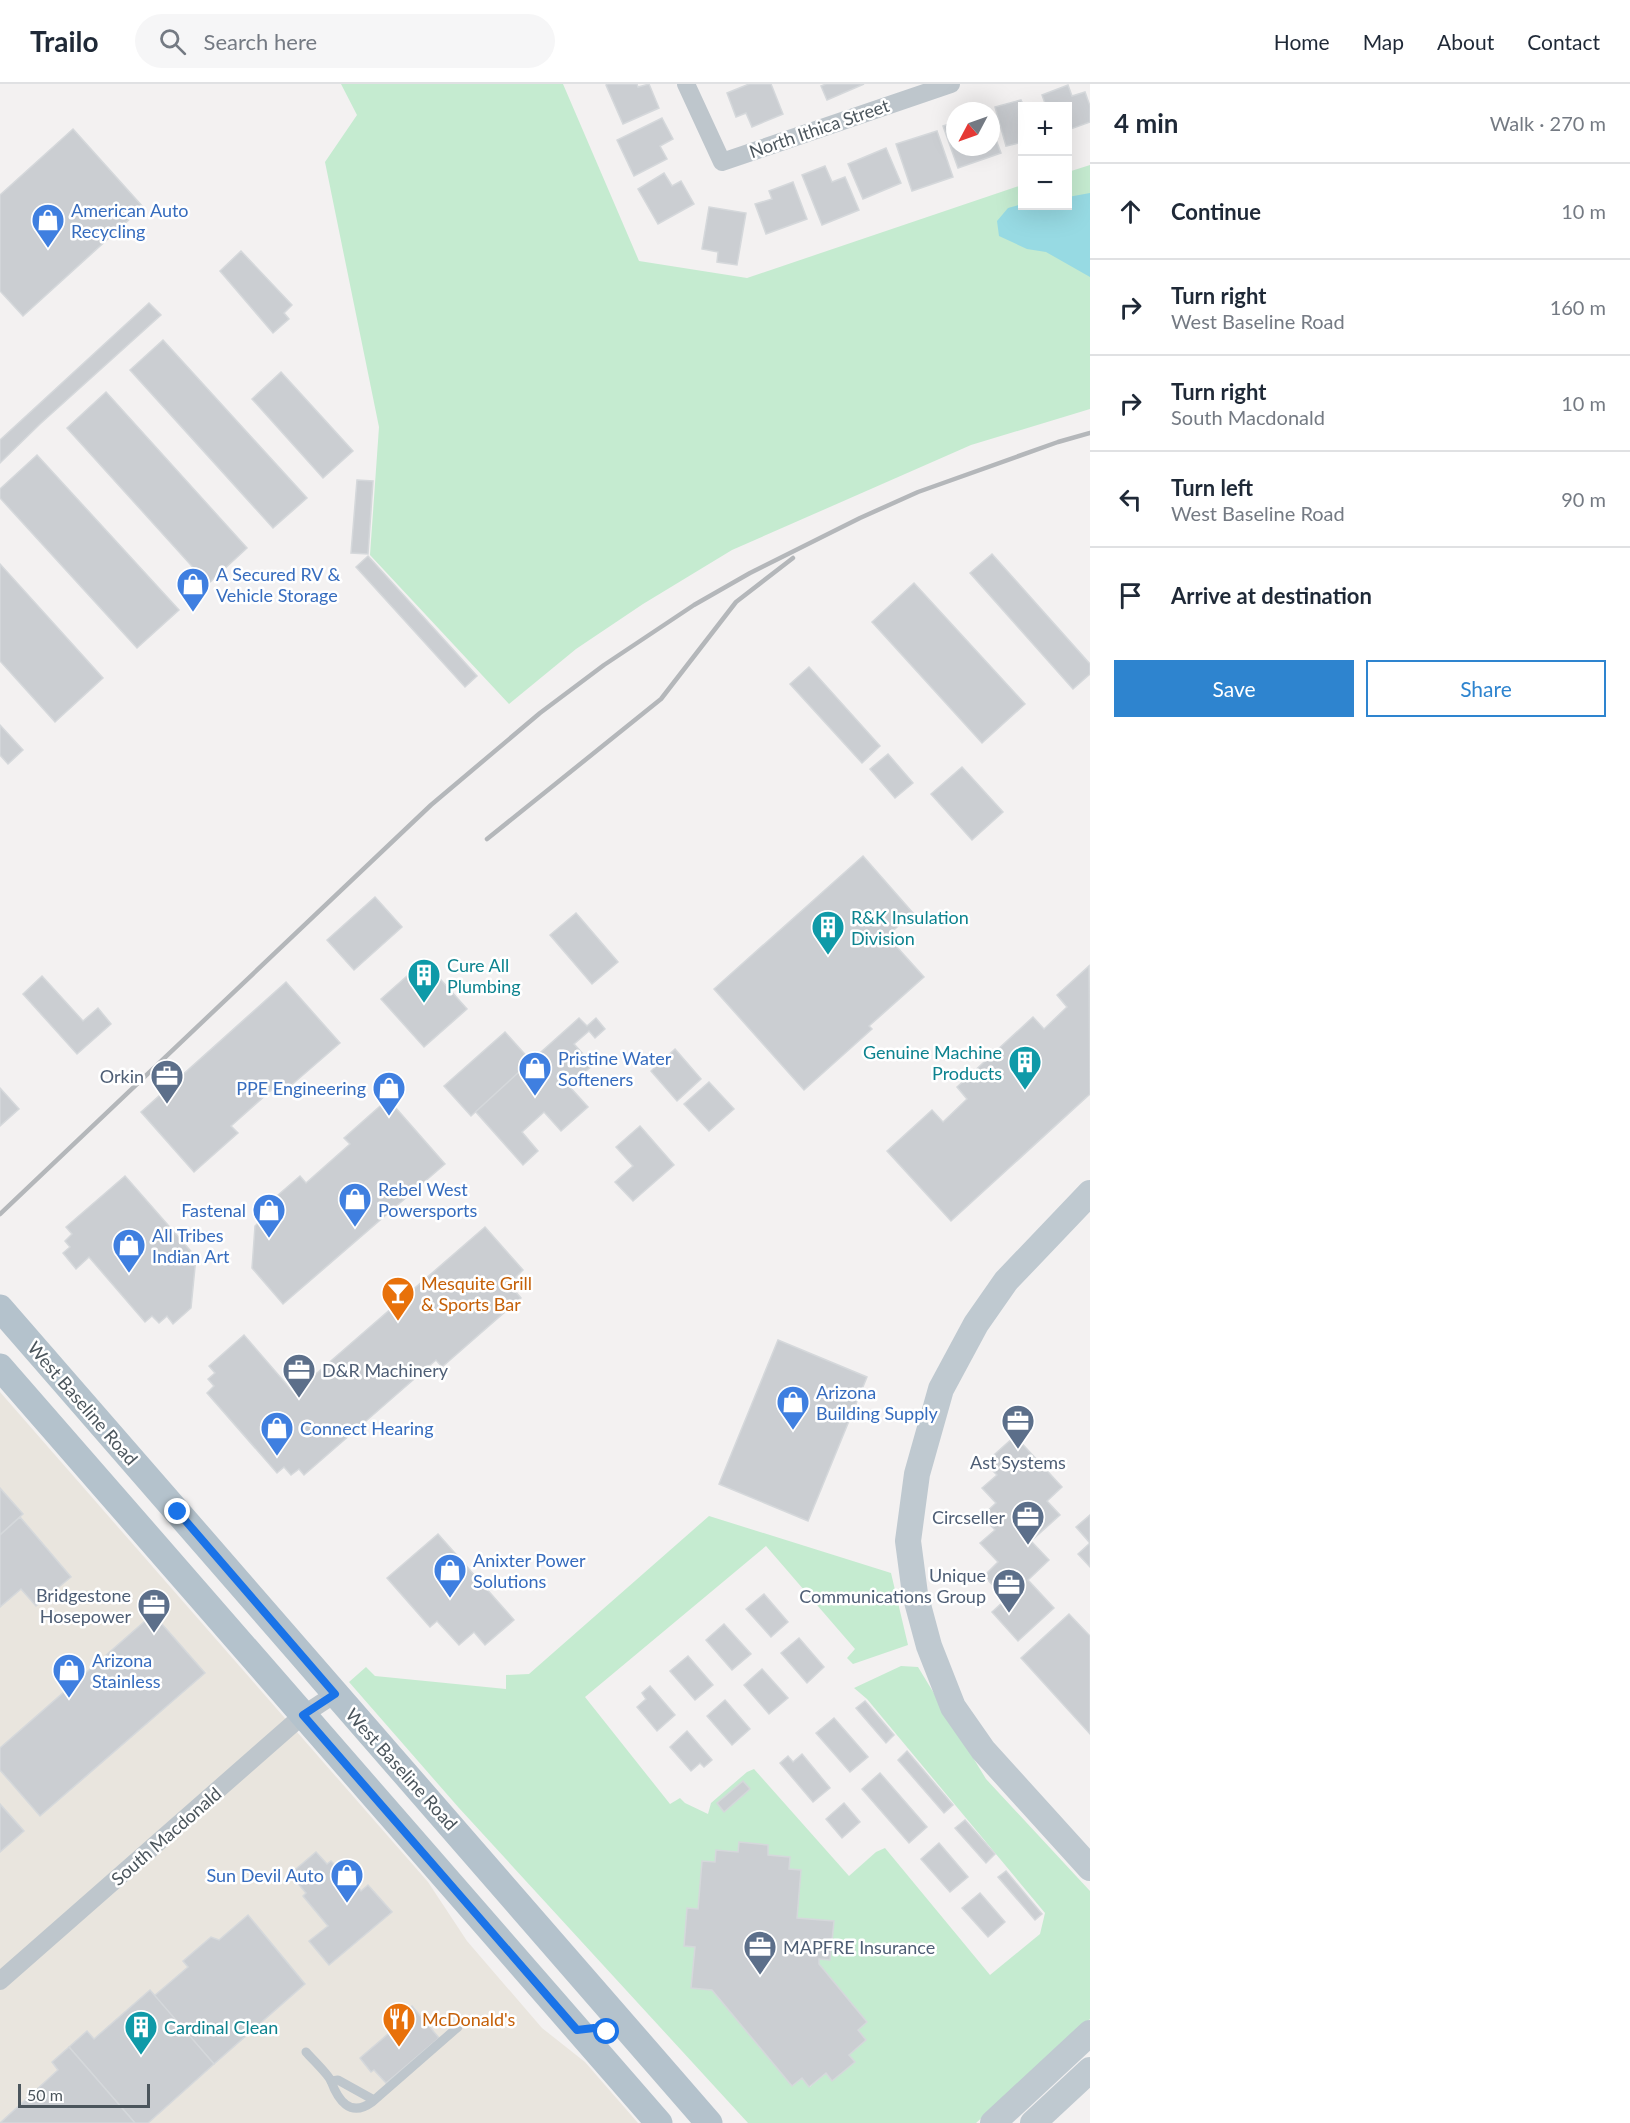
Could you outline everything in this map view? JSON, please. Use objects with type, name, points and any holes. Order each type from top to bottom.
[{"type":"main road","name":"West Baseline Road","points":[[0,1308],[709,2123]]},
{"type":"main road","points":[[0,1367],[658,2123]]},
{"type":"main road","points":[[66,1443],[95,1417]]},
{"type":"main road","points":[[577,2030],[594,2028],[607,2032],[615,2038],[659,2090],[700,2123]]},
{"type":"street","name":"North Ithica Street","points":[[686,84],[722,162],[924,88],[951,84]]},
{"type":"street","points":[[1090,1193],[1006,1281],[976,1324],[941,1389],[917,1474],[908,1541],[915,1594],[929,1646],[953,1707],[983,1750],[1090,1868]]},
{"type":"street","name":"South Macdonald","points":[[0,1981],[303,1715],[335,1694]]},
{"type":"street","points":[[993,2123],[1090,2033]]},
{"type":"street","points":[[1033,2123],[1090,2070]]},
{"type":"street","points":[[1038,2082],[1062,2097]]},
{"type":"lane","points":[[306,2052],[331,2081],[333,2090],[351,2108],[357,2109],[365,2107],[374,2100],[458,2027]]},
{"type":"lane","points":[[331,2081],[338,2080],[374,2100]]},
{"type":"shaded area","points":[[0,1392],[428,1882],[467,1941],[542,2028],[585,2062],[638,2123],[0,2123]]},
{"type":"green space","points":[[341,84],[563,84],[639,261],[747,278],[1018,186],[1018,210],[1072,210],[1072,171],[1090,165],[1090,409],[971,445],[732,550],[643,604],[576,649],[509,704],[370,555],[379,427],[325,162],[357,115]]},
{"type":"green space","points":[[709,1516],[891,1573],[908,1645],[853,1664],[847,1658],[855,1649],[766,1546],[585,1697],[670,1804],[680,1798],[685,1803],[708,1814],[711,1803],[747,1772],[754,1769],[849,1876],[876,1852],[885,1848],[990,1975],[1040,1934],[1045,1913],[867,1699],[854,1688],[901,1666],[918,1667],[986,1779],[1090,1891],[1090,2019],[976,2123],[748,2123],[459,1808],[349,1682],[366,1667],[375,1676],[506,1689],[506,1675],[529,1674]],"holes":[[[740,1842],[768,1845],[768,1855],[790,1857],[789,1869],[801,1870],[797,1918],[834,1922],[830,1959],[819,1959],[819,1964],[867,2022],[858,2030],[849,2055],[832,2080],[826,2073],[810,2087],[802,2078],[792,2086],[712,1990],[691,1988],[695,1947],[684,1945],[687,1909],[698,1909],[703,1861],[715,1862],[716,1850],[738,1852]]]},
{"type":"water","points":[[1090,193],[1090,277],[1046,252],[1027,249],[999,236],[997,221],[1008,208],[1018,205],[1018,210],[1072,210],[1072,196]]},
{"type":"building","points":[[637,84],[638,87],[649,84],[659,108],[623,124],[606,85]]},
{"type":"building","points":[[749,84],[771,84],[783,114],[752,127],[746,113],[736,117],[727,93]]},
{"type":"building","points":[[864,84],[827,100],[821,86]]},
{"type":"building","points":[[1068,85],[1072,96],[1085,92],[1090,106],[1090,122],[1072,129],[1072,102],[1045,102],[1042,95]]},
{"type":"building","points":[[1021,100],[1022,102],[1018,102],[1018,143],[1006,146],[1000,125],[1000,106]]},
{"type":"building","points":[[662,118],[673,139],[660,146],[667,159],[634,176],[617,140]]},
{"type":"building","name":"American Auto Recycling","points":[[73,129],[143,207],[23,316],[0,291],[0,195]]},
{"type":"building","points":[[937,131],[953,177],[912,191],[896,144]]},
{"type":"building","points":[[886,148],[901,183],[863,199],[848,164]]},
{"type":"building","points":[[954,156],[992,156],[958,168]]},
{"type":"building","points":[[825,166],[832,182],[845,177],[859,210],[822,225],[802,175]]},
{"type":"building","points":[[664,173],[672,186],[681,181],[694,204],[658,224],[638,189]]},
{"type":"building","points":[[793,182],[807,219],[766,234],[755,204],[772,199],[769,191]]},
{"type":"building","points":[[709,207],[746,213],[737,265],[717,262],[718,252],[702,249]]},
{"type":"building","points":[[241,251],[292,305],[284,313],[289,319],[273,333],[220,271]]},
{"type":"building","points":[[149,303],[161,315],[0,463],[0,440]]},
{"type":"building","points":[[163,340],[307,498],[273,528],[130,370]]},
{"type":"building","points":[[281,372],[353,451],[323,478],[252,399]]},
{"type":"building","points":[[106,392],[247,548],[208,584],[67,428]]},
{"type":"building","points":[[37,455],[179,610],[137,648],[0,498],[0,489]]},
{"type":"building","points":[[357,480],[373,481],[368,554],[351,553]]},
{"type":"building","points":[[992,554],[1090,664],[1090,674],[1073,689],[970,573]]},
{"type":"building","points":[[368,556],[477,676],[465,687],[356,567]]},
{"type":"building","points":[[0,564],[103,678],[55,722],[0,661]]},
{"type":"building","points":[[914,583],[1025,704],[982,743],[872,622]]},
{"type":"building","points":[[809,667],[880,746],[862,763],[790,684]]},
{"type":"building","points":[[0,725],[23,750],[8,764],[0,755]]},
{"type":"building","points":[[888,754],[913,783],[895,798],[870,769]]},
{"type":"building","points":[[962,767],[1003,812],[972,840],[931,794]]},
{"type":"building","name":"R&K Insulation Division","points":[[863,856],[913,913],[887,936],[924,977],[869,1026],[872,1029],[804,1090],[714,989]]},
{"type":"building","points":[[375,897],[402,927],[354,970],[327,940]]},
{"type":"building","points":[[576,913],[618,962],[592,984],[550,935]]},
{"type":"building","name":"Cure All Plumbing","points":[[424,961],[467,1009],[424,1047],[381,999]]},
{"type":"building","name":"Genuine Machine Products","points":[[1089,966],[1090,1094],[951,1221],[887,1151],[932,1110],[943,1122],[967,1099],[957,1087],[1033,1017],[1044,1029],[1067,1007],[1057,995]]},
{"type":"building","points":[[42,976],[83,1021],[98,1008],[111,1024],[77,1054],[23,994]]},
{"type":"building","points":[[286,982],[340,1043],[281,1094],[275,1087],[231,1126],[238,1133],[194,1172],[141,1112]]},
{"type":"building","name":"Pristine Water Softeners","points":[[579,1018],[587,1026],[596,1018],[605,1029],[595,1038],[589,1031],[574,1044],[593,1065],[569,1086],[588,1107],[561,1131],[544,1112],[522,1132],[538,1151],[523,1165],[475,1111]]},
{"type":"building","points":[[505,1032],[531,1061],[471,1116],[444,1086]]},
{"type":"building","points":[[675,1049],[701,1079],[677,1101],[651,1071]]},
{"type":"building","points":[[709,1082],[734,1109],[709,1131],[684,1104]]},
{"type":"building","points":[[0,1088],[19,1109],[0,1126]]},
{"type":"building","points":[[388,1099],[445,1164],[283,1304],[252,1268],[255,1226],[261,1220],[256,1214],[300,1176],[306,1183],[350,1144],[344,1138]]},
{"type":"building","points":[[640,1126],[674,1165],[633,1201],[615,1182],[633,1166],[616,1147]]},
{"type":"building","points":[[125,1176],[196,1257],[191,1308],[173,1324],[167,1316],[159,1323],[152,1316],[145,1322],[89,1257],[76,1269],[63,1253],[70,1247],[65,1241],[72,1234],[66,1227]]},
{"type":"building","points":[[485,1227],[523,1270],[516,1277],[523,1285],[515,1291],[521,1298],[442,1367],[436,1360],[304,1475],[299,1469],[291,1475],[284,1467],[277,1473],[207,1393],[214,1386],[208,1379],[215,1373],[209,1366],[244,1335],[294,1393]]},
{"type":"building","name":"Arizona Building Supply","points":[[778,1340],[867,1377],[808,1521],[719,1484]]},
{"type":"building","points":[[1015,1436],[1062,1487],[1047,1501],[1060,1515],[1031,1541],[1049,1560],[1028,1580],[1054,1608],[1018,1641],[992,1612],[1006,1599],[984,1576],[998,1562],[980,1543],[995,1530],[982,1516],[996,1503],[982,1488],[997,1475],[985,1463]]},
{"type":"building","points":[[0,1488],[23,1514],[0,1535]]},
{"type":"building","points":[[1090,1515],[1090,1543],[1076,1527]]},
{"type":"building","points":[[20,1517],[71,1577],[36,1606],[21,1589],[0,1607],[0,1535]]},
{"type":"building","name":"Anixter Power Solutions","points":[[438,1534],[514,1620],[485,1645],[474,1632],[459,1645],[437,1621],[430,1627],[387,1578]]},
{"type":"building","points":[[1090,1543],[1090,1567],[1078,1554]]},
{"type":"building","points":[[764,1594],[788,1622],[771,1637],[746,1609]]},
{"type":"building","points":[[1069,1614],[1090,1636],[1090,1734],[1021,1658]]},
{"type":"building","points":[[145,1621],[161,1623],[205,1673],[40,1816],[0,1770],[0,1748]]},
{"type":"building","points":[[724,1624],[751,1654],[732,1670],[706,1640]]},
{"type":"building","points":[[799,1638],[824,1667],[807,1683],[781,1653]]},
{"type":"building","points":[[688,1656],[713,1685],[695,1700],[670,1671]]},
{"type":"building","points":[[762,1669],[788,1698],[769,1714],[744,1685]]},
{"type":"building","points":[[650,1686],[675,1715],[657,1731],[637,1707],[646,1699],[642,1693]]},
{"type":"building","points":[[725,1700],[750,1729],[732,1745],[707,1716]]},
{"type":"building","points":[[865,1701],[894,1735],[886,1743],[856,1708]]},
{"type":"building","points":[[834,1718],[868,1757],[850,1772],[816,1733]]},
{"type":"building","points":[[687,1731],[712,1760],[704,1767],[700,1763],[691,1771],[670,1747]]},
{"type":"building","points":[[907,1751],[953,1805],[944,1813],[898,1760]]},
{"type":"building","points":[[802,1754],[830,1788],[813,1802],[780,1763],[788,1756],[793,1762]]},
{"type":"building","points":[[880,1773],[927,1827],[909,1843],[862,1789]]},
{"type":"building","points":[[743,1781],[750,1789],[724,1812],[717,1803]]},
{"type":"building","points":[[844,1803],[860,1822],[842,1838],[826,1819]]},
{"type":"building","points":[[0,1804],[24,1831],[0,1852]]},
{"type":"building","points":[[965,1820],[995,1854],[986,1863],[955,1828]]},
{"type":"building","name":"MAPFRE Insurance","points":[[739,1842],[768,1845],[768,1855],[790,1857],[789,1869],[801,1870],[797,1918],[834,1921],[830,1960],[819,1959],[819,1964],[867,2022],[858,2030],[866,2040],[849,2055],[855,2062],[832,2081],[826,2073],[809,2087],[802,2078],[792,2086],[712,1990],[691,1988],[695,1947],[684,1946],[687,1908],[698,1909],[702,1861],[715,1862],[716,1850],[738,1852]]},
{"type":"building","points":[[939,1843],[968,1877],[950,1892],[921,1859]]},
{"type":"building","name":"Sun Devil Auto","points":[[316,1852],[327,1864],[331,1861],[336,1866],[338,1863],[361,1891],[368,1885],[392,1912],[329,1965],[309,1941],[328,1926],[303,1896],[306,1893],[290,1874]]},
{"type":"building","points":[[1006,1871],[1042,1914],[1035,1920],[998,1877]]},
{"type":"building","points":[[980,1893],[1005,1922],[988,1937],[962,1908]]},
{"type":"building","points":[[248,1915],[305,1984],[214,2064],[154,1996],[188,1967],[183,1961],[211,1937],[219,1940]]},
{"type":"building","name":"Cardinal Clean","points":[[150,1990],[214,2064],[148,2123],[135,2123],[69,2047],[87,2031],[94,2039]]},
{"type":"building","name":"McDonald's","points":[[412,2006],[439,2038],[386,2083],[374,2070],[371,2072],[360,2058],[408,2017],[405,2012]]},
{"type":"building","points":[[69,2047],[135,2123],[0,2123],[58,2070],[52,2062]]},
{"type":"railway","points":[[0,1214],[431,805],[540,713],[604,665],[694,605],[750,573],[860,518],[918,492],[1058,442],[1090,433]]},
{"type":"railway","points":[[487,839],[661,699],[736,602],[793,558]]},
{"type":"place","name":"American Auto Recycling","points":[[48,249]]},
{"type":"place","name":"A Secured RV & Vehicle Storage","points":[[193,613]]},
{"type":"place","name":"R&K Insulation Division","points":[[828,956]]},
{"type":"place","name":"Cure All Plumbing","points":[[424,1004]]},
{"type":"place","name":"Genuine Machine Products","points":[[1025,1091]]},
{"type":"place","name":"Pristine Water Softeners","points":[[535,1097]]},
{"type":"place","name":"Orkin","points":[[167,1105]]},
{"type":"place","name":"PPE Engineering","points":[[389,1117]]},
{"type":"place","name":"Rebel West Powersports","points":[[355,1228]]},
{"type":"place","name":"Fastenal","points":[[269,1239]]},
{"type":"place","name":"All Tribes Indian Art","points":[[129,1274]]},
{"type":"place","name":"Mesquite Grill & Sports Bar","points":[[398,1322]]},
{"type":"place","name":"D&R Machinery","points":[[299,1399]]},
{"type":"place","name":"Arizona Building Supply","points":[[793,1431]]},
{"type":"place","name":"Ast Systems","points":[[1018,1450]]},
{"type":"place","name":"Connect Hearing","points":[[277,1457]]},
{"type":"place","name":"Circseller","points":[[1028,1546]]},
{"type":"place","name":"Anixter Power Solutions","points":[[450,1599]]},
{"type":"place","name":"Unique Communications Group","points":[[1009,1614]]},
{"type":"place","name":"Bridgestone Hosepower","points":[[154,1634]]},
{"type":"place","name":"Arizona Stainless","points":[[69,1699]]},
{"type":"place","name":"Sun Devil Auto","points":[[347,1904]]},
{"type":"place","name":"MAPFRE Insurance","points":[[760,1976]]},
{"type":"place","name":"McDonald's","points":[[399,2048]]},
{"type":"place","name":"Cardinal Clean","points":[[141,2056]]},
{"type":"route","points":[[178,1512],[335,1694],[303,1715],[577,2030],[594,2028],[607,2032]]}]
